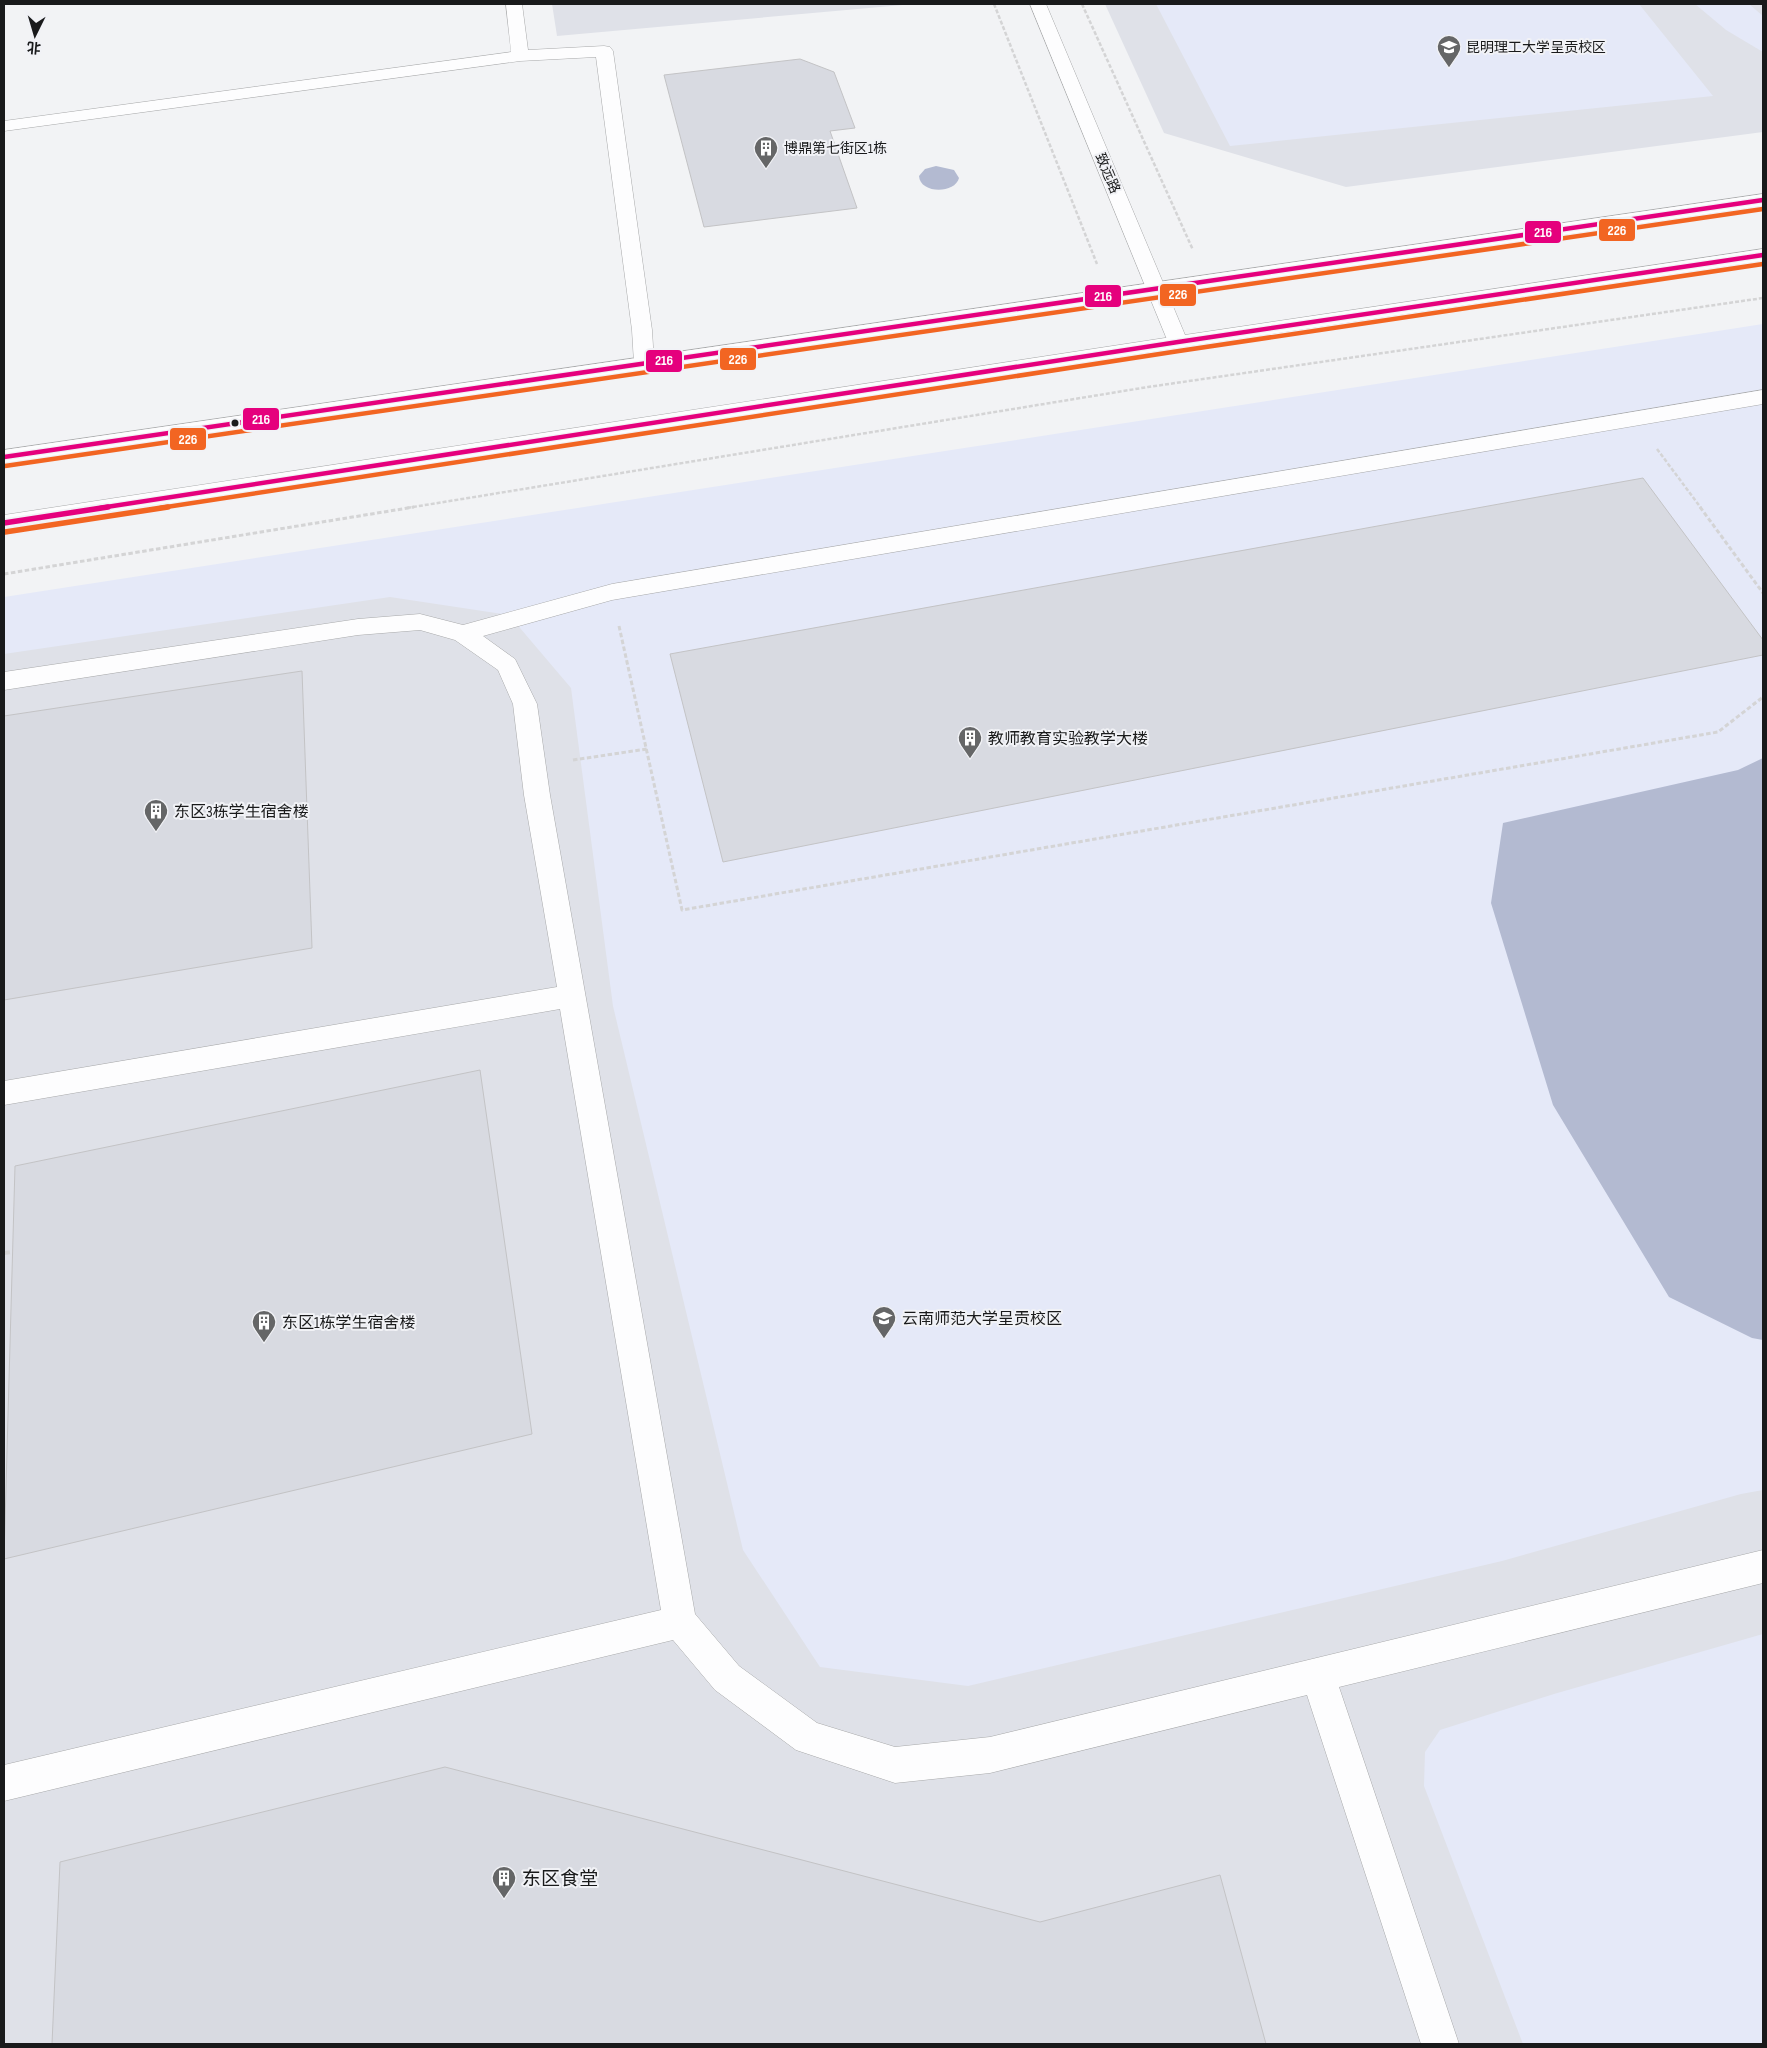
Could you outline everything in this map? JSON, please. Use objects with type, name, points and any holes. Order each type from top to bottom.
[{"type":"street","points":[[514,4],[520,56]]},
{"type":"street","name":"致远路","points":[[1038,4],[1178,342]]},
{"type":"street","points":[[4,126],[520,56],[604,51],[642,330],[644,363]]},
{"type":"street","points":[[4,457],[1155,287],[1763,200]]},
{"type":"street","points":[[4,523],[1132,349],[1763,255]]},
{"type":"street","points":[[463,633],[612,592],[1763,397]]},
{"type":"street","points":[[4,681],[358,626],[420,622],[463,633],[507,665],[525,704],[533,766],[680,1622],[728,1678],[808,1738],[895,1765],[990,1755],[1763,1566]]},
{"type":"street","points":[[4,1093],[572,996]]},
{"type":"street","points":[[4,1783],[680,1622]]},
{"type":"street","points":[[1318,1675],[1440,2044]]},
{"type":"path","points":[[994,4],[1109,294]]},
{"type":"path","points":[[1082,4],[1206,280]]},
{"type":"path","points":[[4,574],[1148,387],[1763,298]]},
{"type":"path","points":[[1132,349],[1148,387]]},
{"type":"path","points":[[1634,418],[1763,593]]},
{"type":"path","points":[[612,592],[682,910],[1718,732],[1763,697]]},
{"type":"path","points":[[533,766],[647,749]]},
{"type":"path","points":[[4,1252],[12,1252]]},
{"type":"shaded area","points":[[552,4],[914,4],[557,36]]},
{"type":"shaded area","name":"昆明理工大学呈贡校区","points":[[1105,4],[1763,4],[1763,132],[1346,187],[1164,133]]},
{"type":"shaded area","name":"昆明理工大学呈贡校区","points":[[1156,4],[1639,4],[1713,96],[1230,146]]},
{"type":"shaded area","points":[[1695,4],[1749,4],[1763,16],[1763,52],[1726,30]]},
{"type":"shaded area","points":[[1763,324],[1763,1490],[1741,1494],[1502,1561],[968,1686],[820,1667],[743,1550],[613,1006],[571,688],[509,615],[390,597],[4,654],[4,597]]},
{"type":"shaded area","name":"云南师范大学呈贡校区","points":[[1763,349],[1763,2044],[4,2044],[4,633]]},
{"type":"shaded area","points":[[1763,1634],[1763,2044],[1523,2044],[1424,1786],[1425,1752],[1440,1730],[1554,1694]]},
{"type":"water","points":[[936,166],[954,170],[959,178],[956,183],[951,187],[938,190],[925,186],[919,176],[925,169]]},
{"type":"water","points":[[1763,758],[1763,1340],[1752,1338],[1669,1297],[1553,1105],[1491,903],[1503,823],[1738,770]]},
{"type":"building","name":"博鼎第七街区1栋","points":[[800,59],[834,72],[855,128],[830,131],[857,208],[704,227],[664,75]]},
{"type":"building","name":"教师教育实验教学大楼","points":[[1643,478],[1763,640],[1763,655],[723,862],[670,654]]},
{"type":"building","name":"东区3栋学生宿舍楼","points":[[302,671],[312,948],[4,1000],[4,716]]},
{"type":"building","name":"东区1栋学生宿舍楼","points":[[480,1070],[532,1434],[4,1559],[15,1166]]},
{"type":"building","name":"东区食堂","points":[[445,1767],[1040,1922],[1220,1875],[1266,2044],[52,2044],[60,1862]]},
{"type":"transit line","name":"216","points":[[4,457],[1763,200]]},
{"type":"transit line","name":"226","points":[[5,466],[1763,209]]},
{"type":"transit line","name":"216","points":[[4,523],[1178,342],[1763,255]]},
{"type":"transit line","name":"226","points":[[5,532],[1179,351],[1763,264]]},
{"type":"place","name":"昆明理工大学呈贡校区","points":[[1449,68]]},
{"type":"place","name":"博鼎第七街区1栋","points":[[766,169]]},
{"type":"place","name":"教师教育实验教学大楼","points":[[970,759]]},
{"type":"place","name":"东区3栋学生宿舍楼","points":[[156,832]]},
{"type":"place","name":"云南师范大学呈贡校区","points":[[884,1339]]},
{"type":"place","name":"东区1栋学生宿舍楼","points":[[264,1343]]},
{"type":"place","name":"东区食堂","points":[[504,1899]]}]
